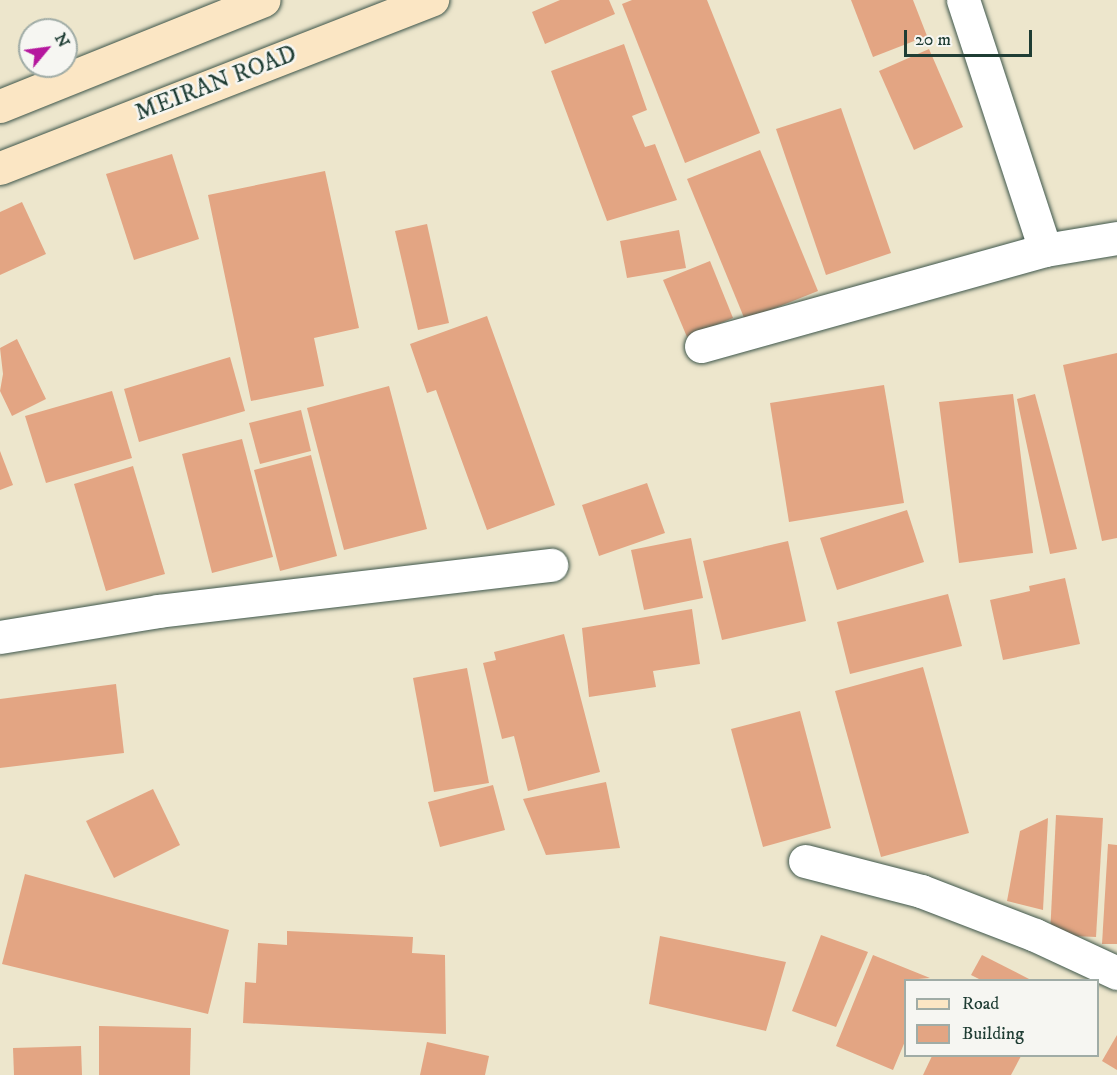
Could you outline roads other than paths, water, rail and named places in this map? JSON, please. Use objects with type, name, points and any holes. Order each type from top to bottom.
[{"type":"main road","points":[[0,106],[264,0]]},
{"type":"main road","name":"MEIRAN ROAD","points":[[0,168],[432,0]]},
{"type":"street","points":[[963,0],[1045,250]]},
{"type":"street","points":[[701,346],[1045,250],[1117,238]]},
{"type":"street","points":[[0,637],[158,611],[551,566]]},
{"type":"street","points":[[805,861],[921,891],[1035,935],[1117,973]]}]
